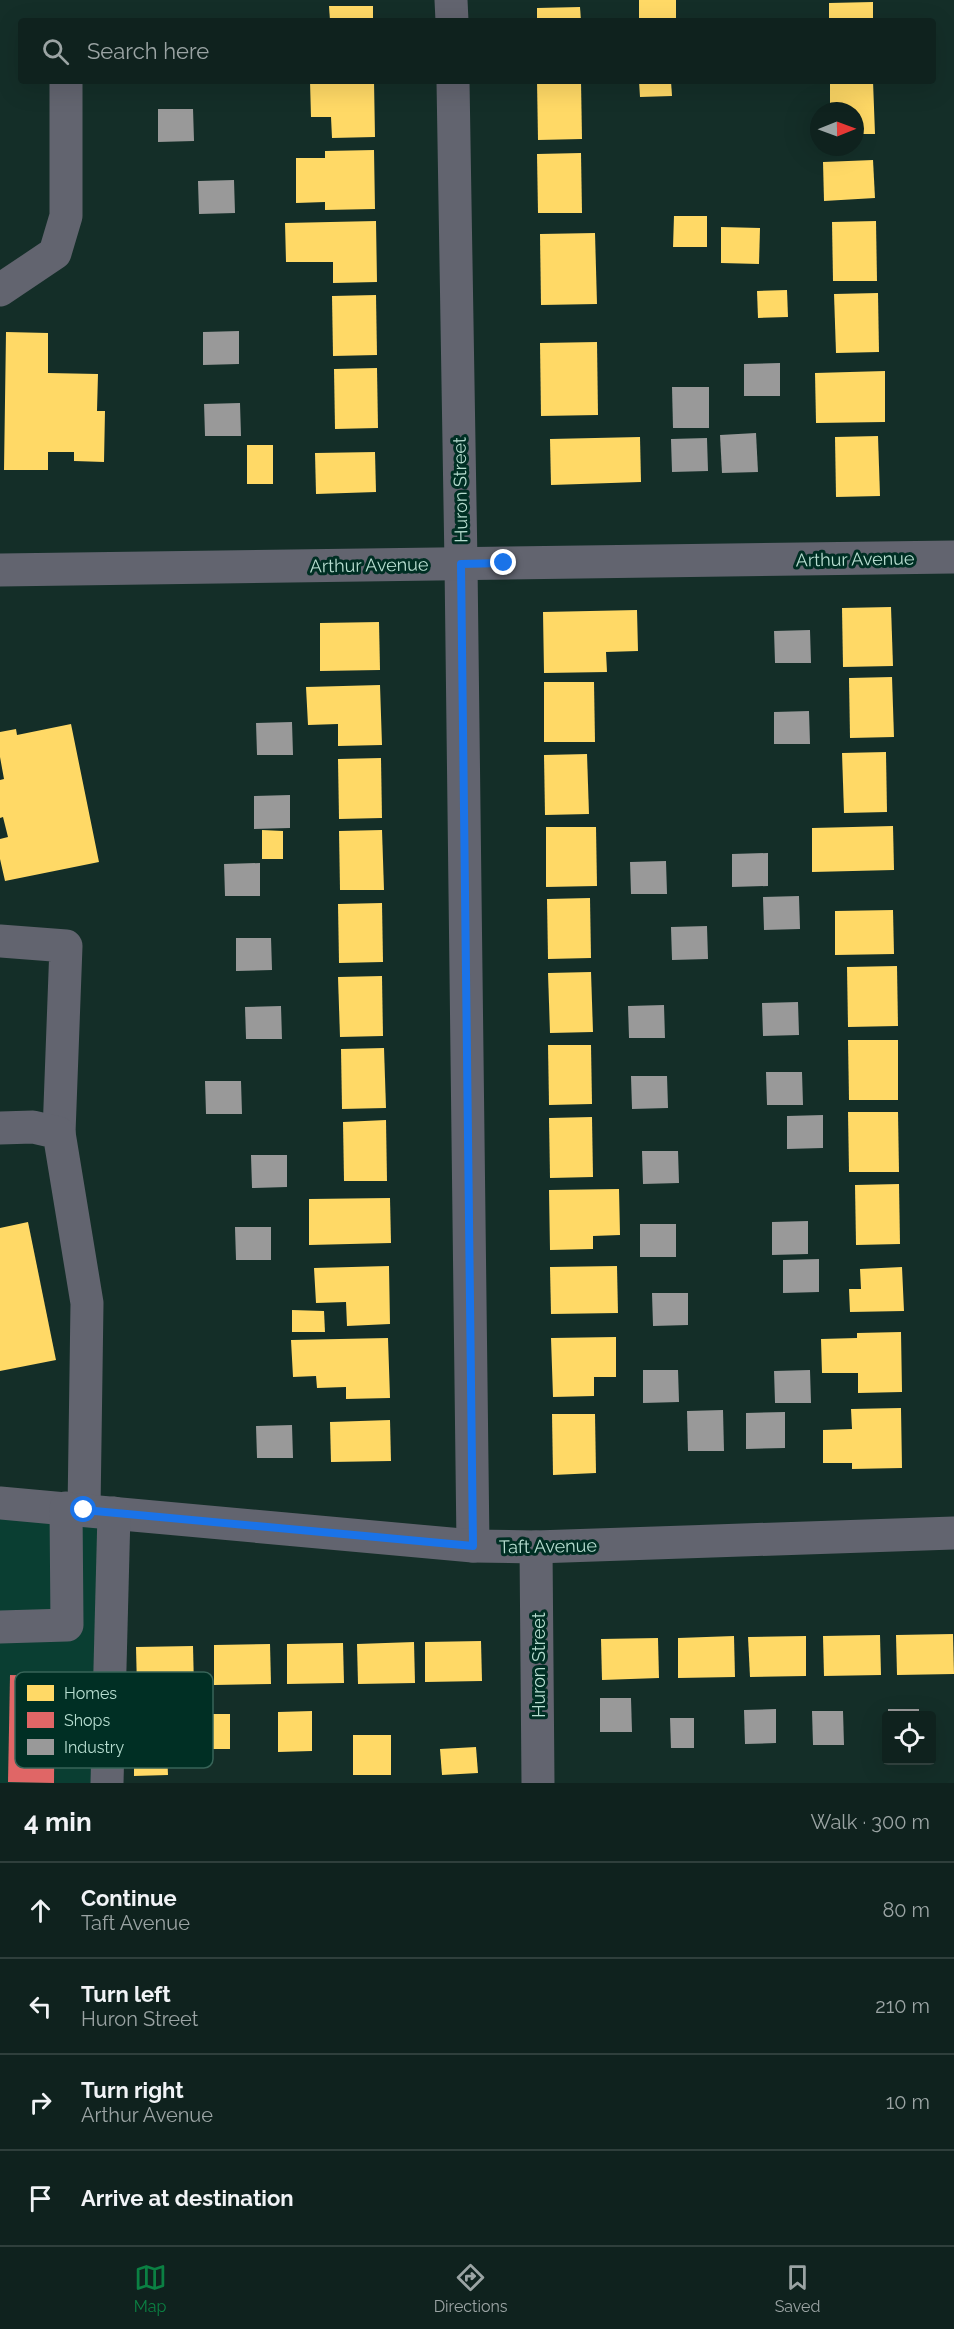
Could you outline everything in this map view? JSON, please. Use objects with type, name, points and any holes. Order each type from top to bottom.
[{"type":"street","points":[[451,0],[452,18]]},
{"type":"street","points":[[0,290],[55,253],[66,216],[66,84]]},
{"type":"street","name":"Huron Street","points":[[453,84],[473,1546]]},
{"type":"street","name":"Arthur Avenue","points":[[0,570],[954,557]]},
{"type":"street","points":[[0,941],[66,946],[59,1133],[87,1303],[88,1510],[99,1672]]},
{"type":"street","points":[[0,1128],[33,1127],[59,1133]]},
{"type":"street","name":"Taft Avenue","points":[[0,1503],[473,1546],[536,1547],[954,1533]]},
{"type":"street","points":[[0,1626],[67,1625],[88,1510]]},
{"type":"street","name":"Huron Street","points":[[536,1547],[538,1783]]},
{"type":"street","points":[[106,1768],[107,1783]]},
{"type":"shaded area","points":[[0,1514],[125,1524],[120,1672],[15,1672],[15,1768],[117,1768],[117,1783],[0,1783]]},
{"type":"building: Homes","points":[[639,0],[676,0],[676,18],[639,18]]},
{"type":"building: Homes","points":[[873,2],[873,18],[829,18],[829,3]]},
{"type":"building: Homes","points":[[329,6],[373,6],[373,18],[330,18]]},
{"type":"building: Homes","points":[[580,7],[581,18],[537,18],[537,8]]},
{"type":"building: Homes","points":[[310,84],[374,84],[375,137],[332,138],[331,117],[311,117]]},
{"type":"building: Homes","points":[[537,84],[581,84],[582,139],[538,140]]},
{"type":"building: Homes","points":[[639,84],[671,84],[672,96],[640,97]]},
{"type":"building: Homes","points":[[830,84],[873,84],[875,134],[864,134],[864,102],[830,102]]},
{"type":"building: Homes","points":[[374,150],[375,209],[325,210],[325,202],[296,203],[296,158],[325,158],[325,151]]},
{"type":"building: Homes","points":[[581,153],[582,213],[538,213],[537,154]]},
{"type":"building: Homes","points":[[873,160],[875,198],[824,201],[823,162]]},
{"type":"building: Homes","points":[[674,216],[707,216],[707,247],[673,247]]},
{"type":"building: Homes","points":[[376,221],[377,282],[333,283],[333,262],[286,262],[285,223]]},
{"type":"building: Homes","points":[[876,221],[877,281],[833,281],[832,222]]},
{"type":"building: Homes","points":[[721,227],[760,228],[759,264],[721,263]]},
{"type":"building: Homes","points":[[595,233],[597,304],[541,305],[540,234]]},
{"type":"building: Homes","points":[[787,290],[788,317],[758,318],[757,291]]},
{"type":"building: Homes","points":[[878,293],[879,352],[836,353],[834,294]]},
{"type":"building: Homes","points":[[376,295],[377,355],[333,356],[332,296]]},
{"type":"building: Homes","points":[[6,332],[48,333],[48,373],[98,374],[97,411],[105,411],[104,462],[74,461],[74,452],[48,452],[48,470],[4,470]]},
{"type":"building: Homes","points":[[597,342],[598,415],[541,416],[540,343]]},
{"type":"building: Homes","points":[[377,368],[378,428],[335,429],[334,369]]},
{"type":"building: Homes","points":[[885,371],[885,422],[816,423],[815,373]]},
{"type":"building: Homes","points":[[878,436],[880,496],[836,497],[835,437]]},
{"type":"building: Homes","points":[[640,437],[641,482],[551,485],[550,439]]},
{"type":"building: Homes","points":[[247,445],[273,445],[273,484],[247,484]]},
{"type":"building: Homes","points":[[375,452],[376,492],[316,494],[315,453]]},
{"type":"building: Homes","points":[[891,607],[893,666],[843,667],[842,608]]},
{"type":"building: Homes","points":[[637,610],[638,651],[606,652],[607,672],[544,673],[543,612]]},
{"type":"building: Homes","points":[[379,622],[380,670],[320,671],[320,623]]},
{"type":"building: Homes","points":[[892,677],[894,737],[850,738],[849,678]]},
{"type":"building: Homes","points":[[544,682],[594,682],[595,742],[544,742]]},
{"type":"building: Homes","points":[[380,685],[382,745],[338,746],[338,724],[308,725],[306,687]]},
{"type":"building: Homes","points":[[71,724],[99,862],[5,881],[0,859],[0,839],[8,837],[3,817],[0,818],[0,780],[4,779],[0,757],[0,732],[16,729],[17,735]]},
{"type":"building: Homes","points":[[886,752],[887,812],[844,813],[842,753]]},
{"type":"building: Homes","points":[[587,754],[589,814],[545,815],[544,755]]},
{"type":"building: Homes","points":[[381,758],[382,818],[339,819],[338,759]]},
{"type":"building: Homes","points":[[893,826],[894,870],[812,872],[812,828]]},
{"type":"building: Homes","points":[[546,827],[596,827],[597,886],[546,887]]},
{"type":"building: Homes","points":[[262,830],[283,831],[283,859],[262,859]]},
{"type":"building: Homes","points":[[382,830],[384,890],[340,890],[339,831]]},
{"type":"building: Homes","points":[[590,898],[591,958],[548,959],[547,899]]},
{"type":"building: Homes","points":[[382,903],[383,962],[339,963],[338,904]]},
{"type":"building: Homes","points":[[893,910],[894,954],[835,955],[835,911]]},
{"type":"building: Homes","points":[[897,966],[898,1026],[848,1027],[847,967]]},
{"type":"building: Homes","points":[[591,972],[593,1032],[550,1033],[548,973]]},
{"type":"building: Homes","points":[[382,976],[383,1036],[340,1037],[338,977]]},
{"type":"building: Homes","points":[[848,1040],[898,1040],[898,1100],[849,1100]]},
{"type":"building: Homes","points":[[548,1045],[591,1045],[592,1104],[549,1105]]},
{"type":"building: Homes","points":[[384,1048],[386,1108],[342,1109],[341,1049]]},
{"type":"building: Homes","points":[[848,1112],[898,1112],[899,1172],[849,1172]]},
{"type":"building: Homes","points":[[592,1117],[593,1177],[550,1178],[549,1118]]},
{"type":"building: Homes","points":[[386,1120],[387,1181],[344,1181],[343,1122]]},
{"type":"building: Homes","points":[[899,1184],[900,1244],[856,1245],[855,1185]]},
{"type":"building: Homes","points":[[619,1189],[620,1235],[593,1236],[593,1249],[550,1250],[549,1190]]},
{"type":"building: Homes","points":[[390,1198],[391,1243],[309,1245],[309,1199]]},
{"type":"building: Homes","points":[[28,1222],[56,1360],[0,1371],[0,1228]]},
{"type":"building: Homes","points":[[389,1266],[390,1324],[347,1326],[346,1302],[316,1303],[314,1268]]},
{"type":"building: Homes","points":[[617,1266],[618,1313],[551,1314],[550,1267]]},
{"type":"building: Homes","points":[[902,1267],[904,1311],[850,1312],[849,1289],[861,1289],[860,1269]]},
{"type":"building: Homes","points":[[292,1310],[324,1311],[325,1332],[292,1332]]},
{"type":"building: Homes","points":[[901,1332],[902,1392],[858,1393],[858,1373],[822,1373],[821,1339],[857,1338],[857,1333]]},
{"type":"building: Homes","points":[[616,1337],[616,1377],[594,1377],[594,1396],[553,1397],[551,1338]]},
{"type":"building: Homes","points":[[388,1338],[390,1398],[346,1399],[346,1387],[317,1388],[316,1376],[293,1377],[291,1340]]},
{"type":"building: Homes","points":[[901,1408],[902,1468],[852,1469],[852,1463],[823,1463],[823,1430],[852,1429],[851,1409]]},
{"type":"building: Homes","points":[[552,1414],[595,1414],[596,1473],[553,1475]]},
{"type":"building: Homes","points":[[390,1420],[391,1461],[331,1462],[330,1422]]},
{"type":"building: Homes","points":[[953,1634],[954,1674],[897,1675],[896,1635]]},
{"type":"building: Homes","points":[[880,1635],[881,1675],[824,1676],[823,1636]]},
{"type":"building: Homes","points":[[734,1636],[735,1677],[678,1678],[678,1638]]},
{"type":"building: Homes","points":[[806,1636],[806,1676],[750,1677],[748,1637]]},
{"type":"building: Homes","points":[[658,1638],[659,1678],[602,1680],[601,1639]]},
{"type":"building: Homes","points":[[481,1641],[482,1681],[425,1682],[425,1642]]},
{"type":"building: Homes","points":[[414,1642],[415,1683],[358,1684],[357,1644]]},
{"type":"building: Homes","points":[[343,1643],[344,1683],[287,1684],[287,1644]]},
{"type":"building: Homes","points":[[270,1644],[271,1684],[214,1685],[214,1645]]},
{"type":"building: Homes","points":[[193,1646],[194,1672],[137,1672],[136,1647]]},
{"type":"building: Homes","points":[[312,1711],[312,1751],[278,1752],[278,1712]]},
{"type":"building: Homes","points":[[213,1714],[230,1714],[230,1749],[213,1749]]},
{"type":"building: Homes","points":[[353,1735],[391,1735],[391,1775],[353,1775]]},
{"type":"building: Homes","points":[[476,1747],[478,1773],[442,1775],[440,1749]]},
{"type":"building: Homes","points":[[134,1768],[168,1768],[168,1775],[134,1776]]},
{"type":"building: Shops","points":[[10,1675],[15,1675],[15,1768],[54,1768],[54,1783],[8,1782]]},
{"type":"building: Industry","points":[[158,109],[193,109],[194,141],[158,142]]},
{"type":"building: Industry","points":[[234,180],[235,213],[199,214],[198,181]]},
{"type":"building: Industry","points":[[239,331],[239,364],[203,365],[203,332]]},
{"type":"building: Industry","points":[[780,363],[780,396],[744,396],[744,364]]},
{"type":"building: Industry","points":[[672,387],[709,387],[709,428],[673,428]]},
{"type":"building: Industry","points":[[240,403],[241,436],[205,436],[204,404]]},
{"type":"building: Industry","points":[[756,433],[758,472],[722,473],[720,435]]},
{"type":"building: Industry","points":[[707,438],[708,471],[672,472],[671,439]]},
{"type":"building: Industry","points":[[810,630],[811,663],[775,663],[774,631]]},
{"type":"building: Industry","points":[[809,711],[810,744],[774,744],[774,712]]},
{"type":"building: Industry","points":[[292,722],[293,755],[257,755],[256,723]]},
{"type":"building: Industry","points":[[290,795],[290,828],[254,829],[254,796]]},
{"type":"building: Industry","points":[[768,853],[768,886],[732,887],[732,854]]},
{"type":"building: Industry","points":[[666,861],[667,894],[631,894],[630,862]]},
{"type":"building: Industry","points":[[260,863],[260,896],[225,896],[224,864]]},
{"type":"building: Industry","points":[[799,896],[800,929],[764,930],[763,897]]},
{"type":"building: Industry","points":[[707,926],[708,959],[672,960],[671,927]]},
{"type":"building: Industry","points":[[236,938],[271,938],[272,970],[236,971]]},
{"type":"building: Industry","points":[[798,1002],[799,1035],[763,1036],[762,1003]]},
{"type":"building: Industry","points":[[664,1005],[665,1038],[629,1038],[628,1006]]},
{"type":"building: Industry","points":[[281,1006],[282,1039],[246,1039],[245,1007]]},
{"type":"building: Industry","points":[[766,1072],[802,1072],[803,1105],[767,1105]]},
{"type":"building: Industry","points":[[631,1076],[667,1076],[668,1108],[632,1109]]},
{"type":"building: Industry","points":[[205,1081],[241,1081],[242,1114],[206,1114]]},
{"type":"building: Industry","points":[[823,1115],[823,1148],[787,1149],[787,1116]]},
{"type":"building: Industry","points":[[642,1151],[678,1151],[679,1183],[643,1184]]},
{"type":"building: Industry","points":[[251,1155],[287,1155],[287,1187],[252,1188]]},
{"type":"building: Industry","points":[[808,1221],[808,1254],[772,1255],[772,1222]]},
{"type":"building: Industry","points":[[640,1224],[676,1224],[676,1257],[640,1257]]},
{"type":"building: Industry","points":[[235,1227],[271,1227],[271,1260],[236,1260]]},
{"type":"building: Industry","points":[[819,1259],[819,1292],[783,1293],[783,1260]]},
{"type":"building: Industry","points":[[652,1293],[688,1293],[688,1325],[653,1326]]},
{"type":"building: Industry","points":[[643,1370],[678,1370],[679,1402],[643,1403]]},
{"type":"building: Industry","points":[[810,1370],[811,1403],[775,1403],[774,1371]]},
{"type":"building: Industry","points":[[723,1410],[724,1451],[688,1451],[687,1411]]},
{"type":"building: Industry","points":[[785,1412],[785,1448],[746,1449],[746,1413]]},
{"type":"building: Industry","points":[[292,1425],[293,1458],[257,1458],[256,1426]]},
{"type":"building: Industry","points":[[600,1698],[631,1698],[632,1732],[600,1732]]},
{"type":"building: Industry","points":[[776,1709],[776,1743],[745,1744],[744,1710]]},
{"type":"building: Industry","points":[[888,1709],[919,1709],[919,1711],[888,1711]]},
{"type":"building: Industry","points":[[812,1711],[843,1711],[844,1745],[813,1745]]},
{"type":"building: Industry","points":[[670,1718],[694,1718],[694,1748],[671,1748]]},
{"type":"route","points":[[84,1510],[473,1546],[461,564],[504,563]]}]
